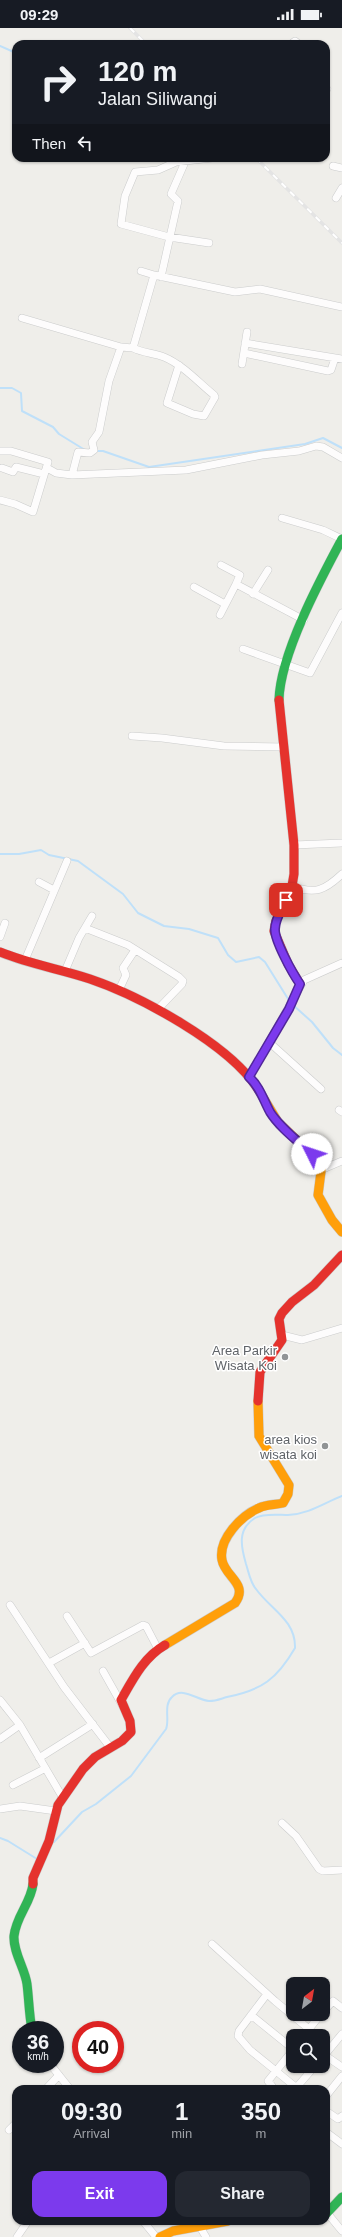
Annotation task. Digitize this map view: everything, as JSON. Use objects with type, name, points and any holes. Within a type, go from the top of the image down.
[{"type":"street","points":[[133,348],[157,276],[168,237],[178,201],[171,194],[185,162],[176,162],[158,170],[138,171],[125,196],[122,225],[168,237],[209,243]]},
{"type":"street","points":[[333,166],[342,168]]},
{"type":"street","points":[[336,198],[342,188]]},
{"type":"street","points":[[141,270],[157,276],[235,292],[260,289],[342,307]]},
{"type":"street","points":[[22,318],[121,346],[133,348],[149,355],[163,357],[179,365],[215,396],[204,416],[193,414],[166,403],[179,365]]},
{"type":"street","points":[[242,364],[247,332]]},
{"type":"street","points":[[244,353],[328,371],[331,370],[339,359],[246,344]]},
{"type":"street","points":[[72,475],[78,452],[90,453],[94,450],[92,442],[99,432],[110,381],[121,346]]},
{"type":"street","points":[[2,468],[13,472],[16,467],[72,475],[186,470],[262,455],[294,452],[316,446],[323,447],[342,458]]},
{"type":"street","points":[[0,451],[11,451],[27,457],[46,460],[48,462],[32,512],[15,504],[0,500]]},
{"type":"street","points":[[282,518],[323,530],[341,544],[319,582],[285,663],[279,694],[294,845],[294,874],[292,886],[276,921],[274,930],[288,964],[300,984]]},
{"type":"street","points":[[220,615],[240,575],[221,565]]},
{"type":"street","points":[[253,594],[268,570]]},
{"type":"street","points":[[236,584],[304,620]]},
{"type":"street","points":[[194,587],[225,604]]},
{"type":"street","points":[[243,649],[285,663],[308,673],[311,672],[340,622],[342,613]]},
{"type":"street","points":[[132,736],[162,738],[224,746],[284,747]]},
{"type":"street","points":[[294,845],[342,843]]},
{"type":"street","points":[[25,960],[67,861]]},
{"type":"street","points":[[292,886],[309,892],[316,891],[332,884],[342,874]]},
{"type":"street","points":[[39,882],[54,890]]},
{"type":"street","points":[[65,971],[92,916]]},
{"type":"street","points":[[0,936],[5,923]]},
{"type":"street","points":[[85,928],[135,950],[172,972],[183,981],[158,1009]]},
{"type":"street","points":[[119,990],[126,975],[123,968],[135,950]]},
{"type":"street","points":[[0,952],[65,971],[119,990],[158,1009],[224,1055],[259,1086],[270,1112],[278,1122],[319,1160],[323,1169],[318,1195],[342,1232]]},
{"type":"street","points":[[249,1077],[270,1043],[300,984],[309,977],[342,963]]},
{"type":"street","points":[[270,1043],[321,1089]]},
{"type":"street","points":[[323,1169],[342,1161]]},
{"type":"street","points":[[121,1703],[140,1667],[158,1649],[234,1605],[239,1595],[240,1589],[222,1560],[222,1550],[225,1539],[233,1528],[256,1508],[283,1503],[288,1494],[289,1485],[262,1443],[258,1429],[260,1372],[280,1343],[282,1335],[280,1319],[284,1310],[314,1286],[342,1255]]},
{"type":"street","points":[[282,1335],[302,1340],[342,1328]]},
{"type":"street","points":[[10,1604],[64,1687],[110,1748]]},
{"type":"street","points":[[67,1616],[93,1653],[143,1625],[146,1626],[158,1649]]},
{"type":"street","points":[[49,1663],[85,1643]]},
{"type":"street","points":[[30,2021],[28,2011],[27,1983],[16,1950],[14,1929],[21,1911],[32,1891],[33,1878],[49,1841],[56,1811],[63,1798],[83,1769],[110,1748],[122,1741],[131,1732],[130,1721],[103,1672]]},
{"type":"street","points":[[0,1700],[20,1725],[44,1769],[63,1798]]},
{"type":"street","points":[[39,1758],[93,1724]]},
{"type":"street","points":[[0,1739],[20,1725]]},
{"type":"street","points":[[12,1786],[44,1769]]},
{"type":"street","points":[[0,1809],[20,1806],[56,1811]]},
{"type":"street","points":[[282,1823],[296,1836],[319,1869],[323,1871],[342,1870]]},
{"type":"street","points":[[212,1944],[267,1994],[286,2007]]},
{"type":"street","points":[[267,1994],[239,2030],[238,2036],[250,2050],[293,2085]]},
{"type":"street","points":[[330,2003],[332,2001],[342,2008]]},
{"type":"street","points":[[251,2014],[286,2043]]},
{"type":"street","points":[[301,2021],[309,2029],[316,2021]]},
{"type":"street","points":[[330,2048],[342,2034]]},
{"type":"street","points":[[271,2085],[268,2082],[286,2058]]},
{"type":"street","points":[[330,2059],[342,2067]]},
{"type":"street","points":[[299,2085],[309,2073]]},
{"type":"street","points":[[50,2085],[59,2075],[67,2085]]},
{"type":"street","points":[[330,2091],[342,2076]]},
{"type":"street","points":[[330,2114],[338,2119],[342,2116]]},
{"type":"street","points":[[9,2130],[12,2127]]},
{"type":"street","points":[[330,2135],[342,2144]]},
{"type":"street","points":[[330,2211],[342,2197]]},
{"type":"street","points":[[330,2217],[342,2231]]},
{"type":"street","points":[[17,2237],[25,2225]]},
{"type":"street","points":[[146,2225],[156,2237]]},
{"type":"street","points":[[160,2237],[173,2231],[209,2225]]},
{"type":"street","points":[[200,2227],[206,2237]]},
{"type":"waterway","points":[[0,46],[12,51]]},
{"type":"waterway","points":[[0,388],[12,388],[21,393],[22,411],[53,427],[59,434],[85,450]]},
{"type":"waterway","points":[[95,451],[103,451],[149,467],[305,444],[323,438],[342,448]]},
{"type":"waterway","points":[[0,854],[19,854],[41,850],[49,855],[78,861],[123,894],[138,913],[164,926],[189,929],[218,938],[228,955],[236,962],[259,957],[265,962],[290,1002]]},
{"type":"waterway","points":[[293,1005],[312,1022],[333,1048],[342,1055]]},
{"type":"waterway","points":[[54,1842],[82,1812],[96,1804],[131,1776],[166,1729],[167,1708],[169,1700],[172,1697],[176,1694],[185,1693],[211,1701],[239,1694],[259,1687],[267,1682],[282,1668],[295,1648],[294,1638],[287,1622],[262,1596],[252,1583],[242,1545],[245,1527],[249,1522],[259,1516],[303,1513],[342,1496]]},
{"type":"waterway","points":[[0,1838],[8,1841],[37,1859]]},
{"type":"railway","points":[[130,28],[142,40]]},
{"type":"railway","points":[[260,162],[342,243]]},
{"type":"traffic: fast","points":[[279,700],[281,682],[294,640],[313,596],[342,539]]},
{"type":"traffic: fast","points":[[30,2021],[26,1978],[15,1948],[14,1936],[15,1929],[32,1891],[33,1884]]},
{"type":"traffic: fast","points":[[330,2210],[342,2197]]},
{"type":"traffic: slow","points":[[258,1089],[278,1122],[322,1164],[318,1195],[332,1220],[342,1232]]},
{"type":"traffic: slow","points":[[165,1645],[235,1603],[239,1596],[238,1586],[227,1571],[222,1560],[222,1552],[227,1536],[239,1522],[252,1511],[268,1505],[283,1503],[288,1494],[289,1485],[259,1436],[258,1401]]},
{"type":"traffic: slow","points":[[160,2237],[173,2231],[206,2225]]},
{"type":"traffic: jam","points":[[279,700],[294,845],[294,874],[292,886],[276,921],[274,931],[288,964],[300,984]]},
{"type":"traffic: jam","points":[[0,952],[22,960],[90,979],[157,1009],[205,1039],[227,1055],[245,1072],[258,1089]]},
{"type":"traffic: jam","points":[[258,1401],[260,1372],[282,1340],[279,1319],[282,1313],[292,1302],[314,1285],[342,1255]]},
{"type":"traffic: jam","points":[[33,1884],[33,1878],[49,1841],[58,1805],[83,1769],[95,1757],[122,1741],[131,1732],[130,1721],[121,1700],[145,1662],[165,1645]]},
{"type":"place","name":"Area Parkir Wisata Koi","points":[[285,1357]]},
{"type":"place","name":"area kios wisata koi","points":[[325,1446]]},
{"type":"route","points":[[286,900],[276,921],[274,930],[277,941],[284,952],[293,975],[300,984],[289,1009],[249,1077],[259,1086],[270,1112],[278,1122],[312,1154]]}]
